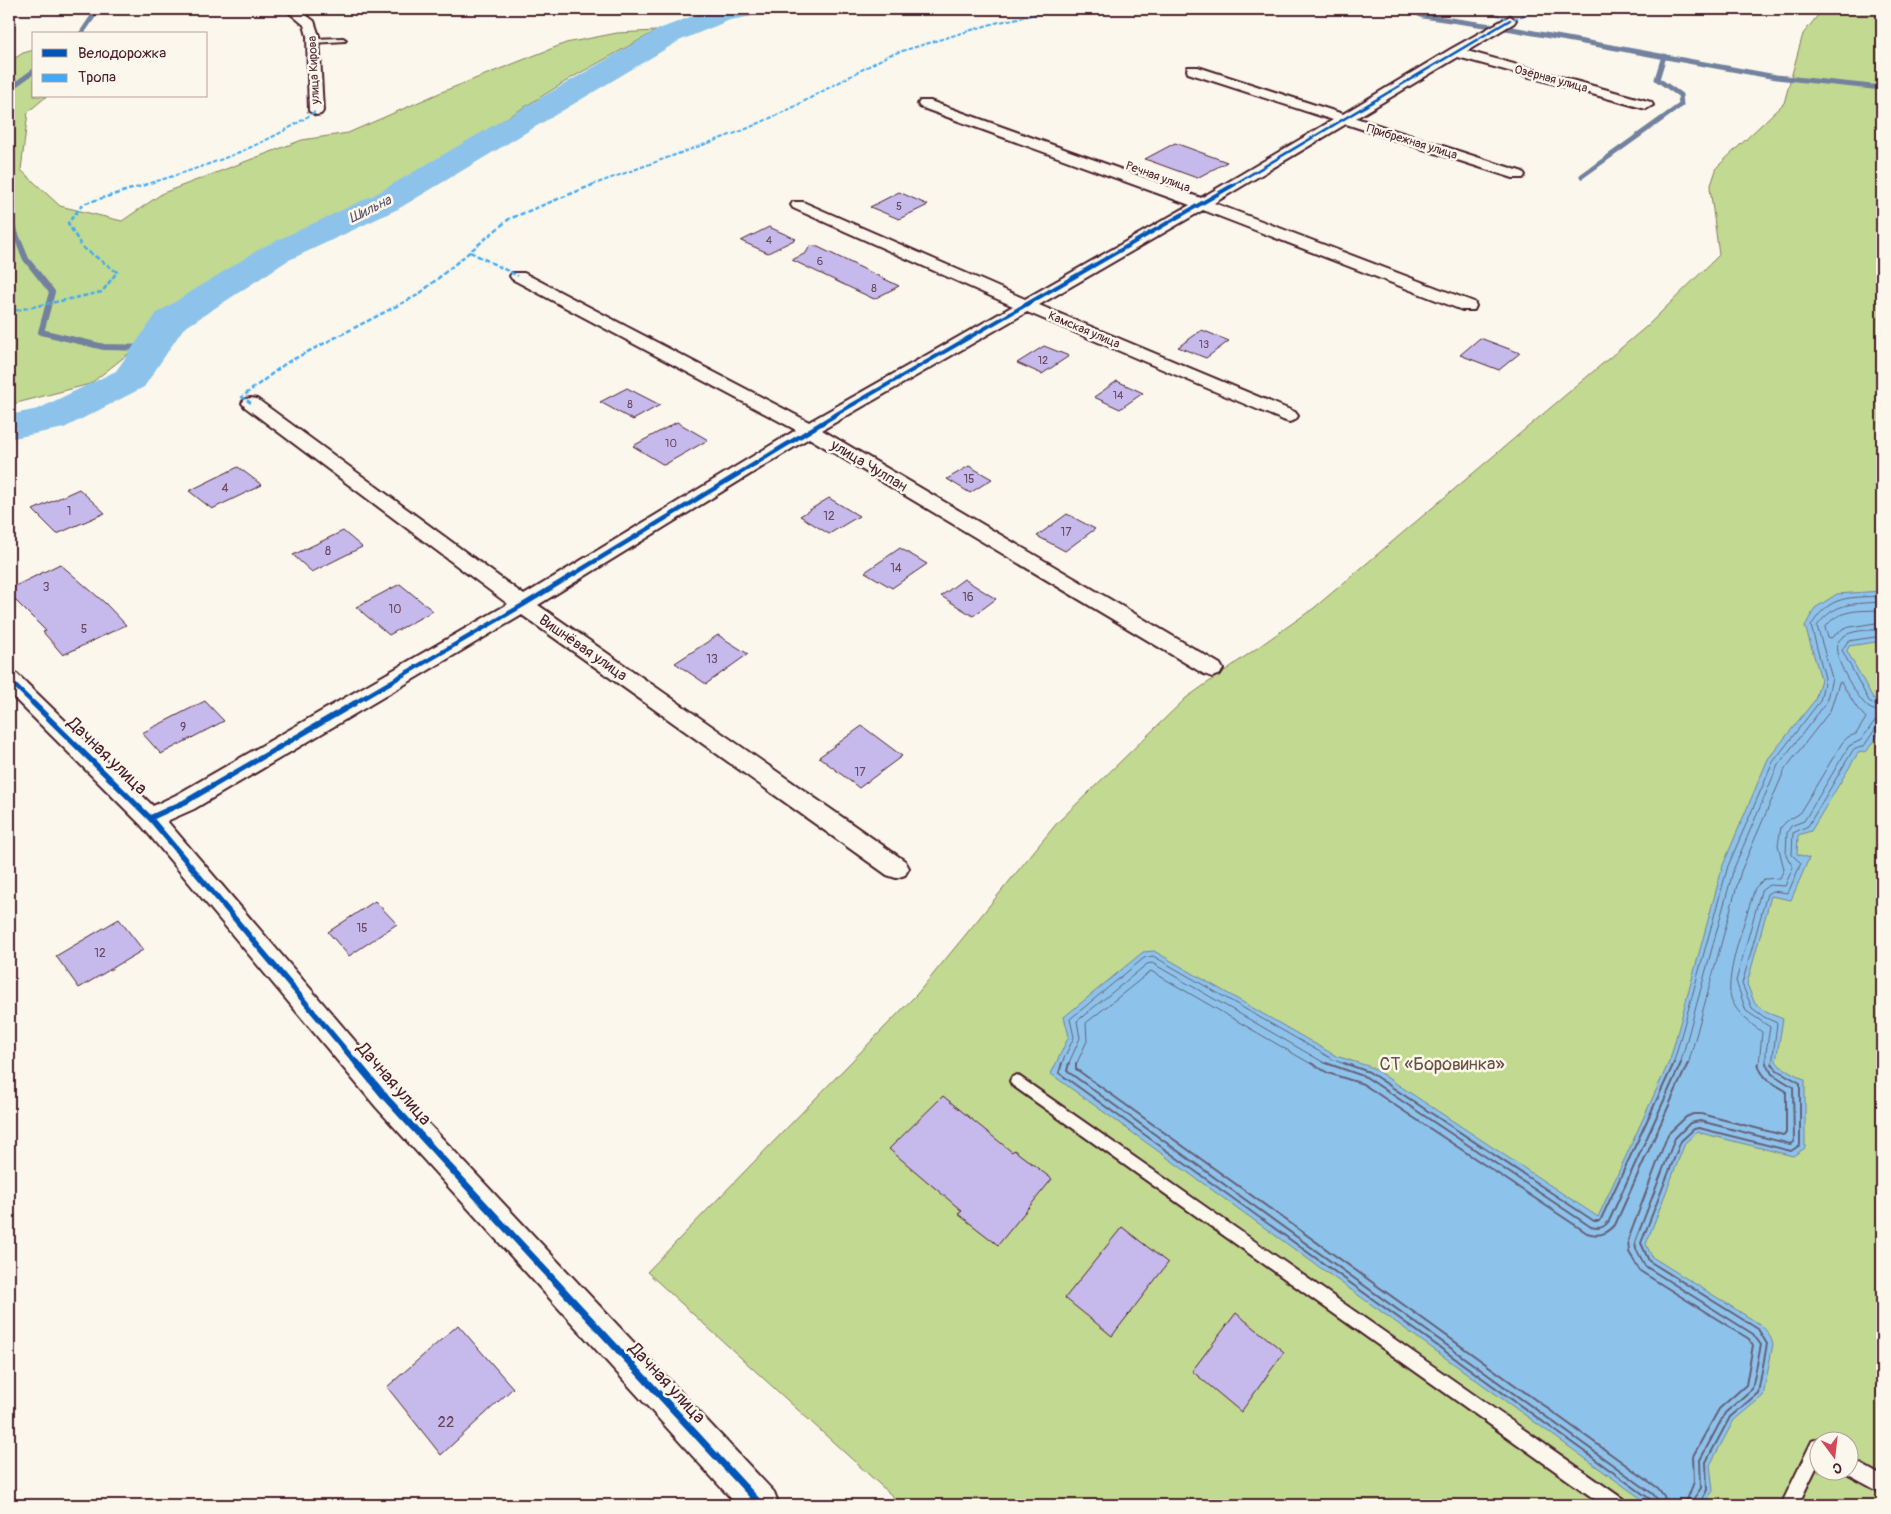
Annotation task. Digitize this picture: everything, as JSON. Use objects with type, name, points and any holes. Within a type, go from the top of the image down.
[{"type":"street","name":"улица Кирова","points":[[292,9],[310,24],[313,41],[316,111]]},
{"type":"street","points":[[150,818],[185,802],[523,605],[809,430],[1202,204],[1510,20]]},
{"type":"street","name":"Озёрная улица","points":[[1456,52],[1646,105]]},
{"type":"street","name":"Прибрежная улица","points":[[1193,70],[1342,120],[1518,175]]},
{"type":"street","name":"Речная улица","points":[[925,104],[1202,204],[1468,306]]},
{"type":"street","name":"Камская улица","points":[[798,205],[1025,305],[1289,416]]},
{"type":"street","name":"улица Чулпан","points":[[518,276],[809,430],[1212,669]]},
{"type":"street","name":"Вишнёвая улица","points":[[251,403],[523,605],[896,868]]},
{"type":"street","name":"Дачная улица","points":[[9,680],[150,818],[386,1098],[761,1505]]},
{"type":"lane","points":[[313,41],[343,40]]},
{"type":"lane","points":[[1017,1081],[1617,1505]]},
{"type":"lane","points":[[1789,1505],[1808,1467]]},
{"type":"lane","points":[[1858,1471],[1882,1485]]},
{"type":"green space","name":"СТ «Боровинка»","points":[[1823,9],[1882,9],[1882,1505],[902,1505],[647,1272],[917,994],[1057,823],[1186,698],[1314,608],[1647,326],[1719,255],[1710,188],[1717,167],[1784,103],[1803,34]]},
{"type":"green space","points":[[656,31],[573,77],[373,201],[269,251],[170,321],[90,384],[9,405],[9,302],[11,288],[9,287],[9,62],[23,53],[32,51],[32,98],[45,98],[28,112],[21,170],[60,206],[122,221],[163,193],[302,140],[348,133],[444,91],[566,43],[617,33]]},
{"type":"water","points":[[1882,591],[1882,641],[1849,646],[1847,651],[1873,698],[1879,701],[1882,700],[1882,728],[1867,751],[1858,753],[1811,831],[1798,835],[1797,854],[1809,858],[1791,900],[1771,896],[1747,984],[1755,1004],[1766,1012],[1783,1019],[1776,1061],[1780,1066],[1805,1080],[1805,1148],[1793,1156],[1697,1132],[1685,1143],[1646,1244],[1652,1257],[1761,1325],[1769,1334],[1773,1344],[1763,1396],[1734,1420],[1710,1465],[1713,1491],[1703,1505],[1650,1505],[1051,1074],[1069,1036],[1064,1017],[1143,952],[1154,951],[1336,1056],[1371,1067],[1598,1217],[1670,1060],[1723,865],[1768,759],[1815,700],[1821,679],[1805,626],[1815,608],[1837,594]]},
{"type":"building","points":[[1175,143],[1227,162],[1197,178],[1145,159]]},
{"type":"building","points":[[899,192],[928,205],[899,219],[870,207]]},
{"type":"building","points":[[769,227],[796,239],[768,253],[741,241]]},
{"type":"building","points":[[810,246],[818,247],[899,286],[874,299],[792,260],[806,253]]},
{"type":"building","points":[[1202,330],[1229,341],[1206,358],[1178,347]]},
{"type":"building","points":[[1480,338],[1520,353],[1499,370],[1460,355]]},
{"type":"building","points":[[1044,346],[1069,356],[1042,374],[1017,363]]},
{"type":"building","points":[[1117,381],[1143,393],[1120,409],[1094,397]]},
{"type":"building","points":[[627,388],[660,405],[633,420],[600,402]]},
{"type":"building","points":[[677,422],[708,440],[664,465],[633,446]]},
{"type":"building","points":[[969,466],[992,479],[970,493],[947,479]]},
{"type":"building","points":[[238,467],[262,485],[212,509],[189,491]]},
{"type":"building","points":[[79,489],[105,513],[57,534],[33,510]]},
{"type":"building","points":[[829,498],[859,516],[829,534],[800,516]]},
{"type":"building","points":[[1067,514],[1095,529],[1065,551],[1037,536]]},
{"type":"building","points":[[343,531],[362,547],[312,572],[293,555]]},
{"type":"building","points":[[900,548],[927,564],[892,588],[865,572]]},
{"type":"building","points":[[60,564],[105,603],[126,625],[63,655],[43,632],[46,631],[9,594],[9,589]]},
{"type":"building","points":[[964,579],[996,599],[973,616],[941,596]]},
{"type":"building","points":[[400,584],[433,611],[389,635],[356,607]]},
{"type":"building","points":[[718,635],[748,654],[706,684],[675,663]]},
{"type":"building","points":[[205,701],[224,721],[161,754],[142,733]]},
{"type":"building","points":[[862,726],[902,756],[859,788],[819,757]]},
{"type":"building","points":[[375,901],[397,924],[349,956],[328,932]]},
{"type":"building","points":[[119,919],[143,950],[79,988],[56,956]]},
{"type":"building","points":[[943,1096],[1012,1152],[1014,1150],[1052,1179],[998,1245],[958,1214],[962,1211],[889,1149]]},
{"type":"building","points":[[1122,1227],[1168,1263],[1112,1336],[1065,1298]]},
{"type":"building","points":[[1236,1313],[1284,1352],[1241,1412],[1192,1371]]},
{"type":"building","points":[[458,1325],[513,1388],[441,1455],[387,1387]]},
{"type":"waterway","points":[[82,32],[94,15],[102,9]]},
{"type":"waterway","name":"Шильна","points":[[9,427],[50,419],[130,379],[170,321],[275,254],[386,202],[669,35],[724,13],[749,9]]},
{"type":"waterway","points":[[1410,9],[1423,16],[1512,29],[1664,57]]},
{"type":"waterway","points":[[1582,176],[1681,105],[1680,95],[1657,79],[1664,57]]},
{"type":"waterway","points":[[1664,57],[1776,77],[1882,88]]},
{"type":"waterway","points":[[9,89],[32,72]]},
{"type":"waterway","points":[[9,218],[26,259],[52,292],[41,332],[104,347],[151,348]]},
{"type":"marked path","points":[[251,403],[242,397],[286,363],[418,295],[509,219],[568,194],[744,130],[790,109],[889,55],[995,23],[1060,9]]},
{"type":"marked path","points":[[1484,9],[1510,20],[1542,9]]},
{"type":"marked path","points":[[9,312],[102,292],[117,272],[82,247],[68,223],[83,204],[211,165],[293,127],[316,111]]},
{"type":"marked path","points":[[470,252],[518,276]]},
{"type":"cycle path","points":[[150,818],[185,802],[523,605],[809,430],[1202,204],[1510,20]]},
{"type":"cycle path","points":[[9,680],[150,818],[386,1098],[761,1505]]}]
